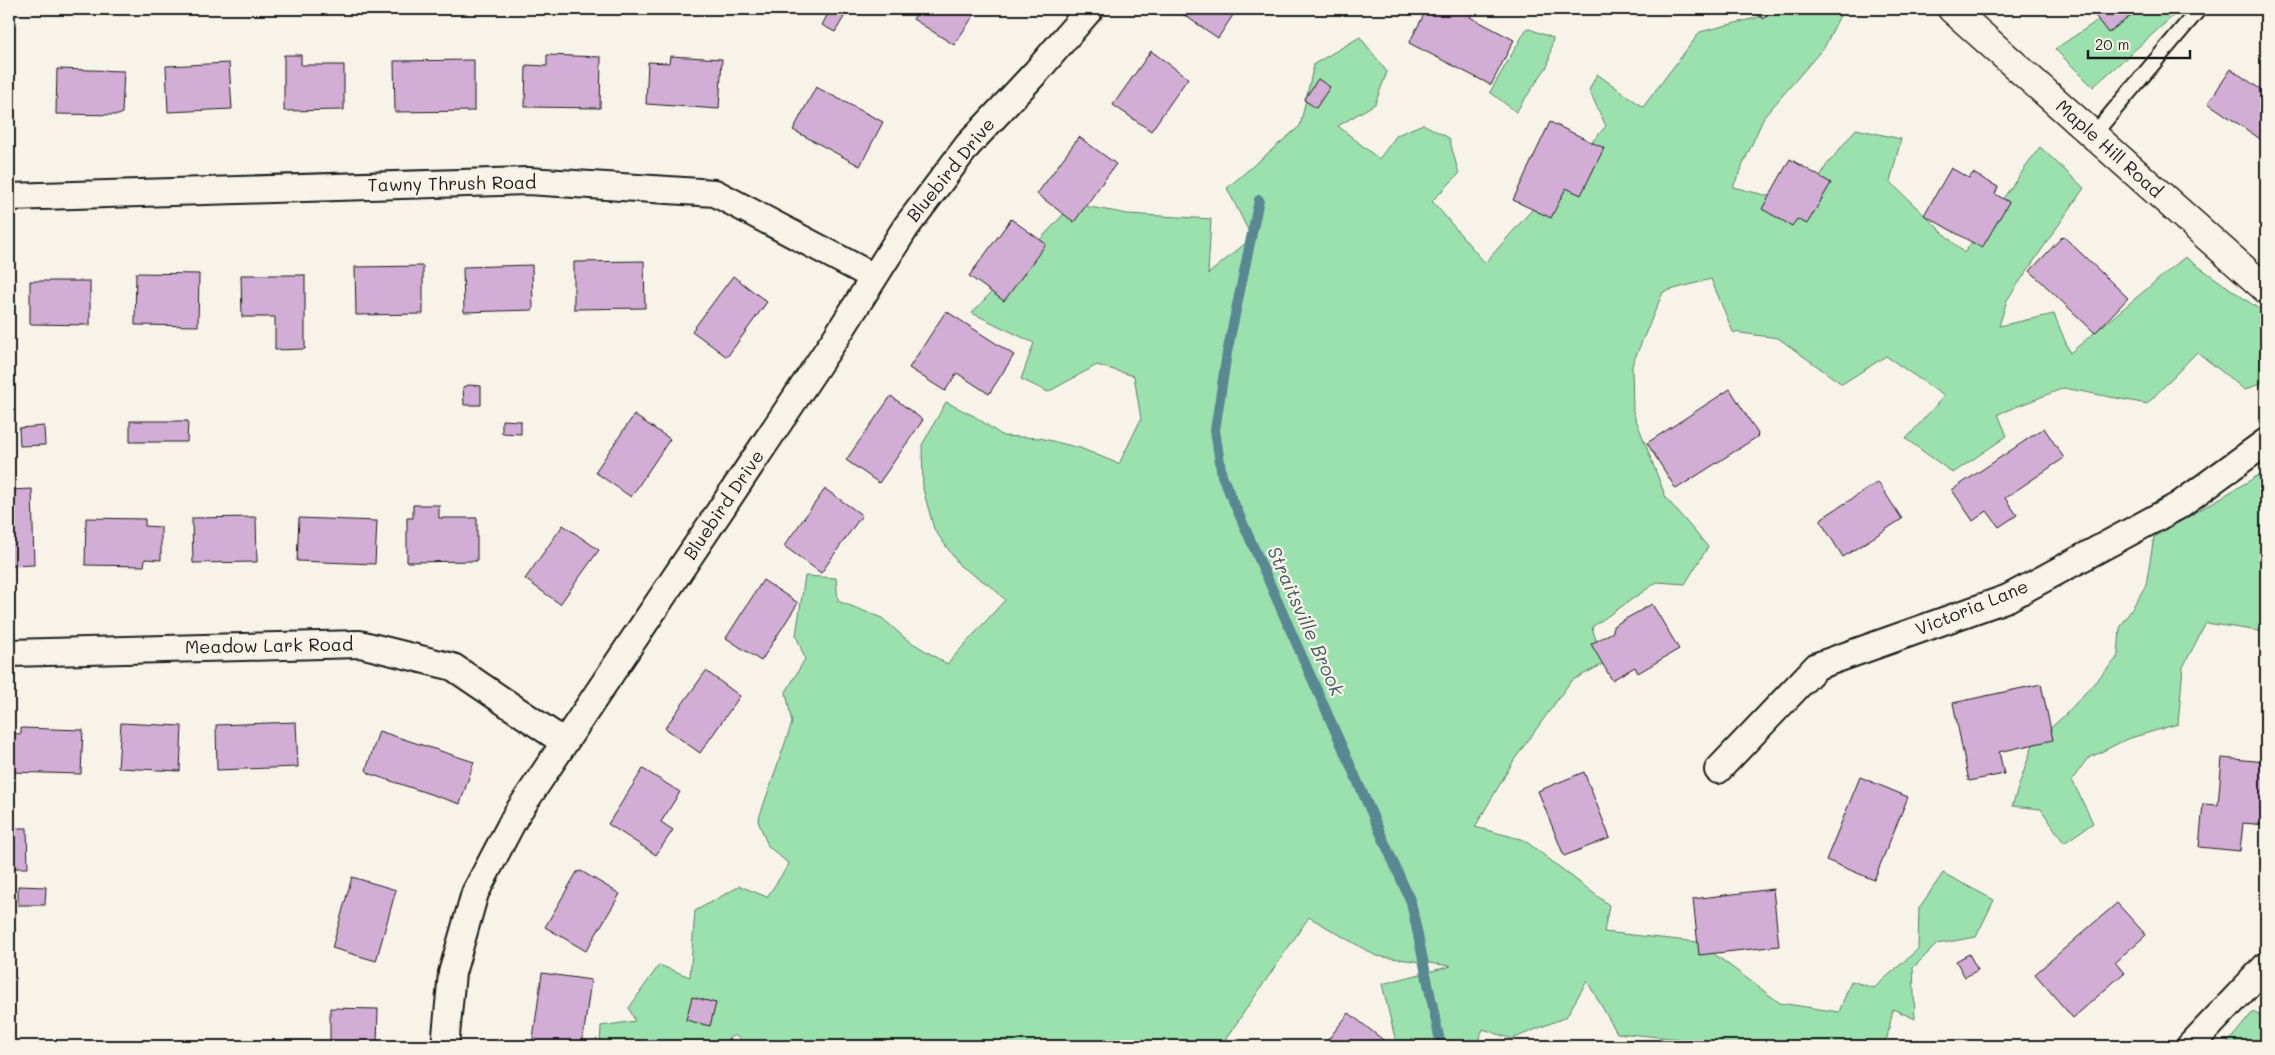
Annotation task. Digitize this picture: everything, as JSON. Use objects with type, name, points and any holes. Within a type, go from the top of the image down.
[{"type":"street","name":"Bluebird Drive","points":[[445,1046],[452,973],[475,894],[516,815],[837,336],[906,227],[968,145],[1037,71],[1090,9]]},
{"type":"street","name":"Maple Hill Road","points":[[1952,9],[2266,289]]},
{"type":"street","name":"Tawny Thrush Road","points":[[9,197],[528,181],[715,193],[874,277]]},
{"type":"street","name":"Victoria Lane","points":[[1718,770],[1816,666],[2008,598],[2178,506],[2266,442]]},
{"type":"street","name":"Meadow Lark Road","points":[[9,653],[360,644],[453,667],[564,742]]},
{"type":"street","points":[[2190,1046],[2266,966]]},
{"type":"lane","points":[[2094,134],[2199,9]]},
{"type":"green space","points":[[1784,9],[1843,9],[1825,46],[1764,117],[1733,187],[1804,205],[1826,166],[1856,129],[1901,139],[1890,182],[1964,253],[2040,147],[2084,188],[2007,300],[1999,326],[2054,314],[2070,353],[2185,257],[2266,314],[2266,381],[2245,390],[2197,352],[2147,404],[2064,388],[1998,414],[2007,436],[1953,473],[1906,439],[1944,396],[1886,356],[1842,384],[1778,338],[1733,332],[1711,279],[1663,292],[1632,365],[1633,412],[1666,498],[1708,547],[1685,584],[1657,582],[1592,627],[1603,664],[1571,681],[1514,760],[1475,827],[1524,840],[1609,905],[1604,932],[1698,942],[1780,1003],[1839,1012],[1851,981],[1874,988],[1918,949],[1919,908],[1943,873],[1994,900],[1976,937],[1937,944],[1913,968],[1915,1019],[1893,1009],[1887,1038],[1879,1046],[1676,1046],[1680,1039],[1617,1033],[1587,981],[1566,1017],[1512,1039],[1483,1029],[1476,1046],[1397,1046],[1382,984],[1451,966],[1376,956],[1309,917],[1221,1046],[751,1046],[734,1035],[718,1046],[600,1046],[601,1026],[635,1021],[629,1008],[659,965],[690,977],[695,911],[740,886],[767,897],[789,864],[768,846],[758,821],[792,723],[786,692],[805,659],[796,635],[805,576],[836,578],[838,601],[882,618],[906,639],[947,664],[1005,600],[992,587],[960,566],[934,529],[923,489],[922,445],[946,402],[974,416],[1003,436],[1040,438],[1080,448],[1119,464],[1141,419],[1134,376],[1097,365],[1048,392],[1021,379],[1034,343],[972,313],[1073,204],[1128,214],[1211,219],[1208,274],[1252,238],[1227,188],[1300,126],[1314,64],[1360,37],[1387,72],[1375,104],[1338,126],[1379,159],[1397,135],[1423,124],[1449,138],[1459,174],[1432,201],[1485,263],[1606,126],[1589,90],[1597,74],[1643,107],[1700,32],[1783,11]]},
{"type":"green space","points":[[2115,9],[2181,9],[2093,87],[2055,49]]},
{"type":"green space","points":[[1527,28],[1553,38],[1548,65],[1516,112],[1490,92]]},
{"type":"green space","points":[[2266,471],[2266,632],[2206,623],[2183,667],[2178,724],[2127,739],[2087,759],[2072,780],[2093,823],[2064,843],[2041,809],[2012,806],[2033,744],[2065,715],[2118,657],[2120,628],[2146,585],[2154,537]]},
{"type":"green space","points":[[2253,1012],[2266,1019],[2266,1040],[2262,1046],[2225,1046]]},
{"type":"building","points":[[920,9],[978,9],[954,45],[913,19]]},
{"type":"building","points":[[1184,9],[1237,9],[1218,38],[1181,13]]},
{"type":"building","points":[[1427,9],[1474,10],[1470,17],[1514,40],[1491,85],[1409,43]]},
{"type":"building","points":[[1750,9],[1771,9],[1764,19]]},
{"type":"building","points":[[2090,9],[2140,9],[2108,33]]},
{"type":"building","points":[[830,10],[844,17],[835,32],[822,25]]},
{"type":"building","points":[[1151,51],[1188,78],[1151,131],[1113,105]]},
{"type":"building","points":[[284,55],[301,55],[301,65],[344,65],[344,110],[284,111]]},
{"type":"building","points":[[547,55],[601,57],[600,108],[525,107],[526,65],[547,66]]},
{"type":"building","points":[[670,56],[722,59],[719,109],[646,104],[648,62],[669,63]]},
{"type":"building","points":[[474,60],[474,111],[395,112],[394,61]]},
{"type":"building","points":[[229,63],[232,109],[168,112],[166,66]]},
{"type":"building","points":[[57,69],[124,71],[122,113],[119,115],[56,114]]},
{"type":"building","points":[[2231,69],[2266,93],[2266,143],[2208,103]]},
{"type":"building","points":[[9,71],[11,71],[12,117],[9,117]]},
{"type":"building","points":[[1318,79],[1330,87],[1316,108],[1304,100]]},
{"type":"building","points":[[816,87],[883,122],[860,166],[793,130]]},
{"type":"building","points":[[1550,122],[1604,148],[1581,195],[1566,188],[1551,218],[1513,200]]},
{"type":"building","points":[[1079,137],[1116,164],[1074,222],[1037,194]]},
{"type":"building","points":[[1790,159],[1831,183],[1807,224],[1797,219],[1792,226],[1762,209]]},
{"type":"building","points":[[1951,168],[1969,178],[1973,173],[1998,187],[1995,194],[2009,202],[1982,248],[1924,215]]},
{"type":"building","points":[[1011,219],[1046,244],[1004,301],[969,276]]},
{"type":"building","points":[[2063,236],[2128,298],[2095,333],[2030,271]]},
{"type":"building","points":[[644,261],[645,308],[574,309],[574,262]]},
{"type":"building","points":[[532,265],[533,310],[464,312],[463,267]]},
{"type":"building","points":[[423,266],[423,314],[356,315],[355,267]]},
{"type":"building","points":[[136,273],[199,274],[198,326],[135,325]]},
{"type":"building","points":[[241,275],[305,275],[305,349],[275,350],[275,317],[242,317]]},
{"type":"building","points":[[733,276],[767,302],[727,357],[692,331]]},
{"type":"building","points":[[30,281],[90,281],[90,325],[30,324]]},
{"type":"building","points":[[946,311],[1014,355],[989,394],[957,373],[945,391],[909,368]]},
{"type":"building","points":[[469,385],[481,386],[481,405],[464,405],[463,387]]},
{"type":"building","points":[[1730,389],[1758,434],[1757,437],[1676,489],[1647,443]]},
{"type":"building","points":[[891,396],[923,420],[879,483],[846,460]]},
{"type":"building","points":[[634,415],[670,439],[631,497],[595,472]]},
{"type":"building","points":[[502,420],[521,421],[521,434],[502,433]]},
{"type":"building","points":[[130,421],[188,421],[187,442],[130,442]]},
{"type":"building","points":[[44,426],[45,445],[20,446],[19,428]]},
{"type":"building","points":[[2044,428],[2064,458],[2005,498],[2017,515],[1999,527],[1987,511],[1973,521],[1952,490]]},
{"type":"building","points":[[1878,482],[1902,519],[1843,557],[1821,522],[1822,518]]},
{"type":"building","points":[[32,489],[34,565],[9,566],[9,490]]},
{"type":"building","points":[[825,489],[862,515],[821,573],[784,546]]},
{"type":"building","points":[[413,505],[439,505],[439,518],[477,518],[477,561],[407,562],[407,518],[413,518]]},
{"type":"building","points":[[256,517],[257,562],[193,563],[192,518]]},
{"type":"building","points":[[86,518],[145,519],[145,526],[161,527],[161,560],[145,559],[144,566],[85,565]]},
{"type":"building","points":[[299,518],[377,521],[375,564],[297,561]]},
{"type":"building","points":[[563,525],[599,550],[560,604],[525,579]]},
{"type":"building","points":[[763,580],[798,603],[761,661],[726,638]]},
{"type":"building","points":[[1652,604],[1679,649],[1638,673],[1635,667],[1612,680],[1591,644],[1613,632],[1613,626]]},
{"type":"building","points":[[706,671],[740,696],[700,753],[665,728]]},
{"type":"building","points":[[2041,684],[2053,740],[1999,752],[2004,774],[1969,781],[1953,703]]},
{"type":"building","points":[[296,722],[298,767],[217,770],[216,725]]},
{"type":"building","points":[[121,723],[182,726],[180,771],[118,768]]},
{"type":"building","points":[[21,728],[83,730],[81,774],[9,772],[9,733],[21,734]]},
{"type":"building","points":[[379,731],[474,762],[460,804],[370,774],[366,770]]},
{"type":"building","points":[[2222,758],[2266,762],[2266,825],[2243,823],[2240,851],[2199,847],[2203,804],[2218,805]]},
{"type":"building","points":[[643,769],[680,792],[661,822],[673,830],[656,855],[608,824]]},
{"type":"building","points":[[1584,772],[1610,838],[1564,856],[1538,791]]},
{"type":"building","points":[[1860,777],[1908,797],[1874,880],[1826,860]]},
{"type":"building","points":[[9,828],[27,828],[28,868],[9,868]]},
{"type":"building","points":[[581,871],[620,894],[586,951],[545,927],[577,872]]},
{"type":"building","points":[[352,877],[396,890],[376,961],[332,948]]},
{"type":"building","points":[[18,886],[46,887],[45,905],[18,905]]},
{"type":"building","points":[[1773,889],[1779,946],[1699,955],[1693,899]]},
{"type":"building","points":[[2117,903],[2146,935],[2115,962],[2124,973],[2073,1018],[2035,974]]},
{"type":"building","points":[[1969,954],[1978,970],[1965,977],[1956,961]]},
{"type":"building","points":[[542,973],[591,980],[582,1046],[532,1046]]},
{"type":"building","points":[[692,997],[716,1003],[710,1026],[686,1020]]},
{"type":"building","points":[[330,1008],[378,1009],[377,1046],[295,1046],[295,1041],[330,1042]]},
{"type":"building","points":[[1349,1013],[1387,1043],[1388,1046],[1323,1046]]},
{"type":"waterway","name":"Straitsville Brook","points":[[1259,200],[1227,353],[1215,430],[1222,476],[1411,902],[1441,1046]]}]
